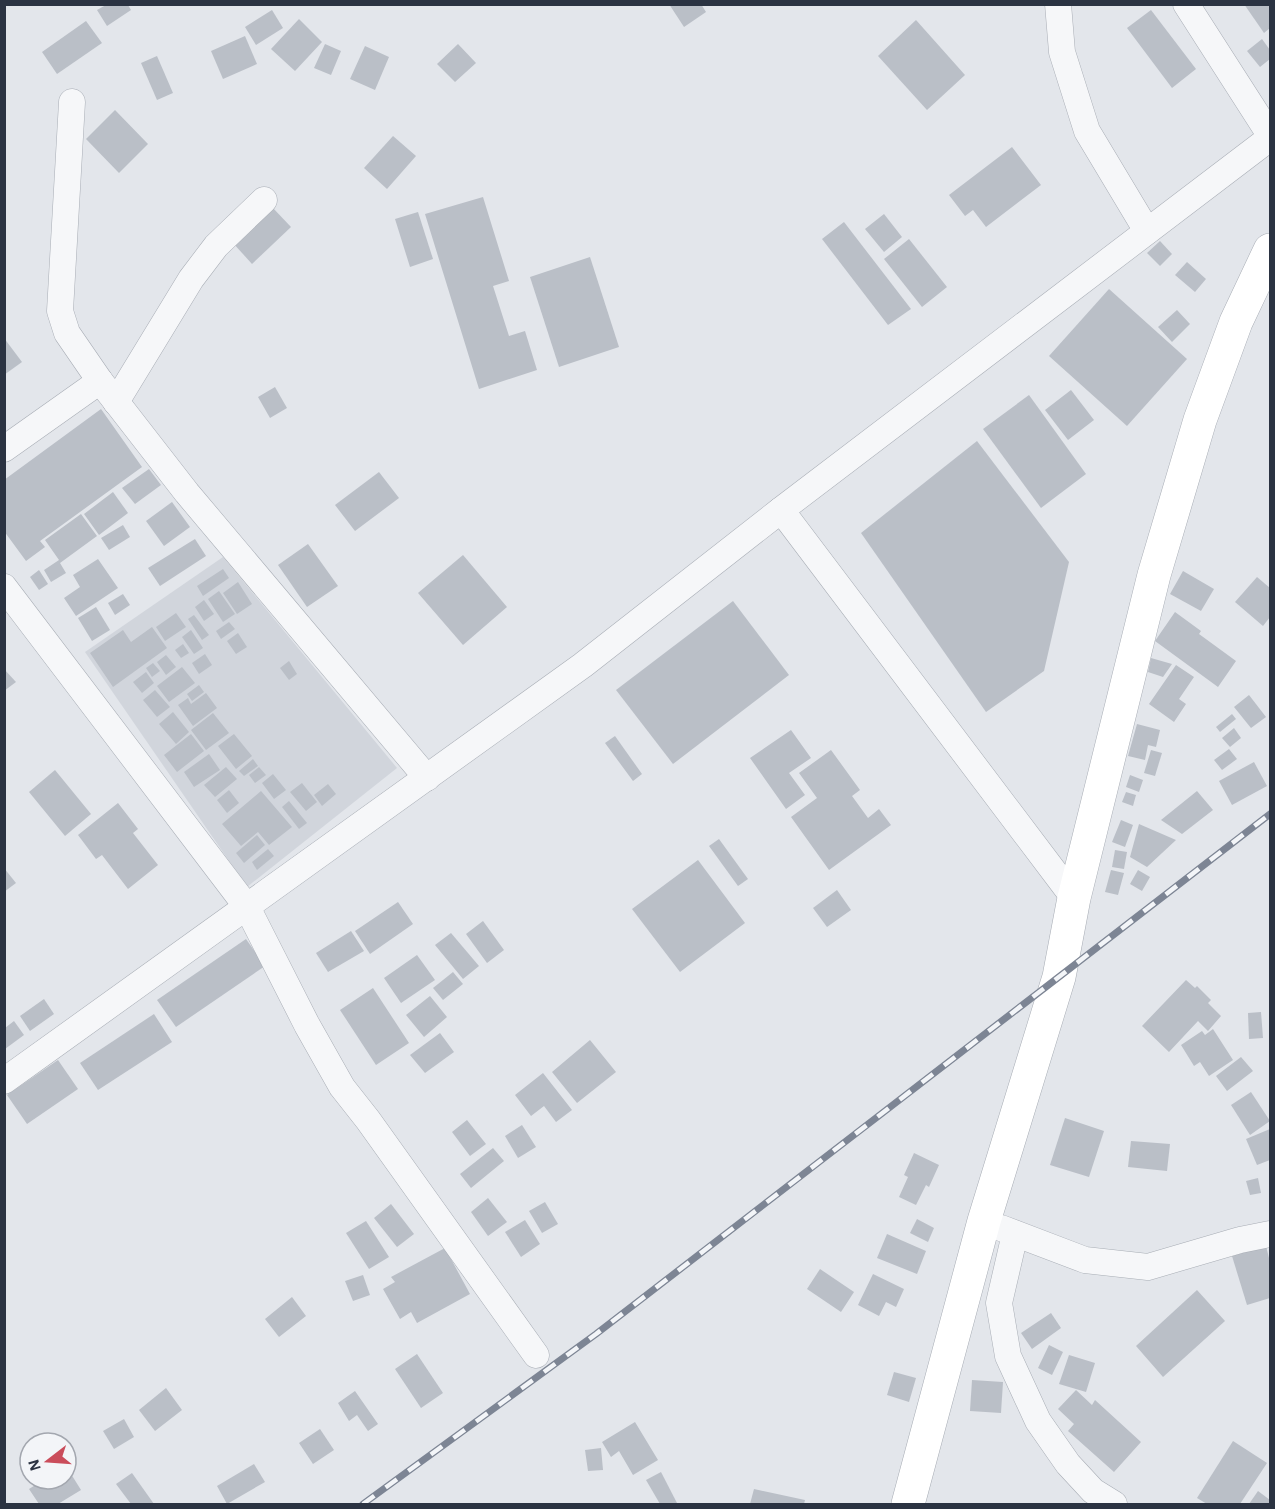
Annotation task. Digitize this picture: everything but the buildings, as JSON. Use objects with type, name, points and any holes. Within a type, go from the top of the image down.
[{"type":"main road","points":[[908,1504],[984,1221],[1059,977],[1074,898],[1154,576],[1200,420],[1236,322],[1270,250]]},
{"type":"street","points":[[1058,4],[1062,52],[1087,131],[1147,231]]},
{"type":"street","points":[[4,1081],[583,665],[781,510],[1270,136],[1186,4]]},
{"type":"street","points":[[72,102],[60,311],[67,333],[100,381],[188,493],[427,778]]},
{"type":"street","points":[[116,402],[191,279],[216,246],[264,200]]},
{"type":"street","points":[[4,449],[100,381]]},
{"type":"street","points":[[781,510],[1074,898]]},
{"type":"street","points":[[4,587],[247,908],[307,1025],[342,1087],[537,1355]]},
{"type":"street","points":[[984,1221],[1085,1260],[1148,1267],[1240,1240],[1270,1234]]},
{"type":"street","points":[[1015,1234],[999,1303],[1008,1356],[1038,1421],[1068,1464],[1093,1491],[1114,1504]]},
{"type":"shaded area","points":[[223,557],[397,768],[247,887],[85,652]]},
{"type":"railway","points":[[363,1504],[596,1334],[1270,814]]}]
